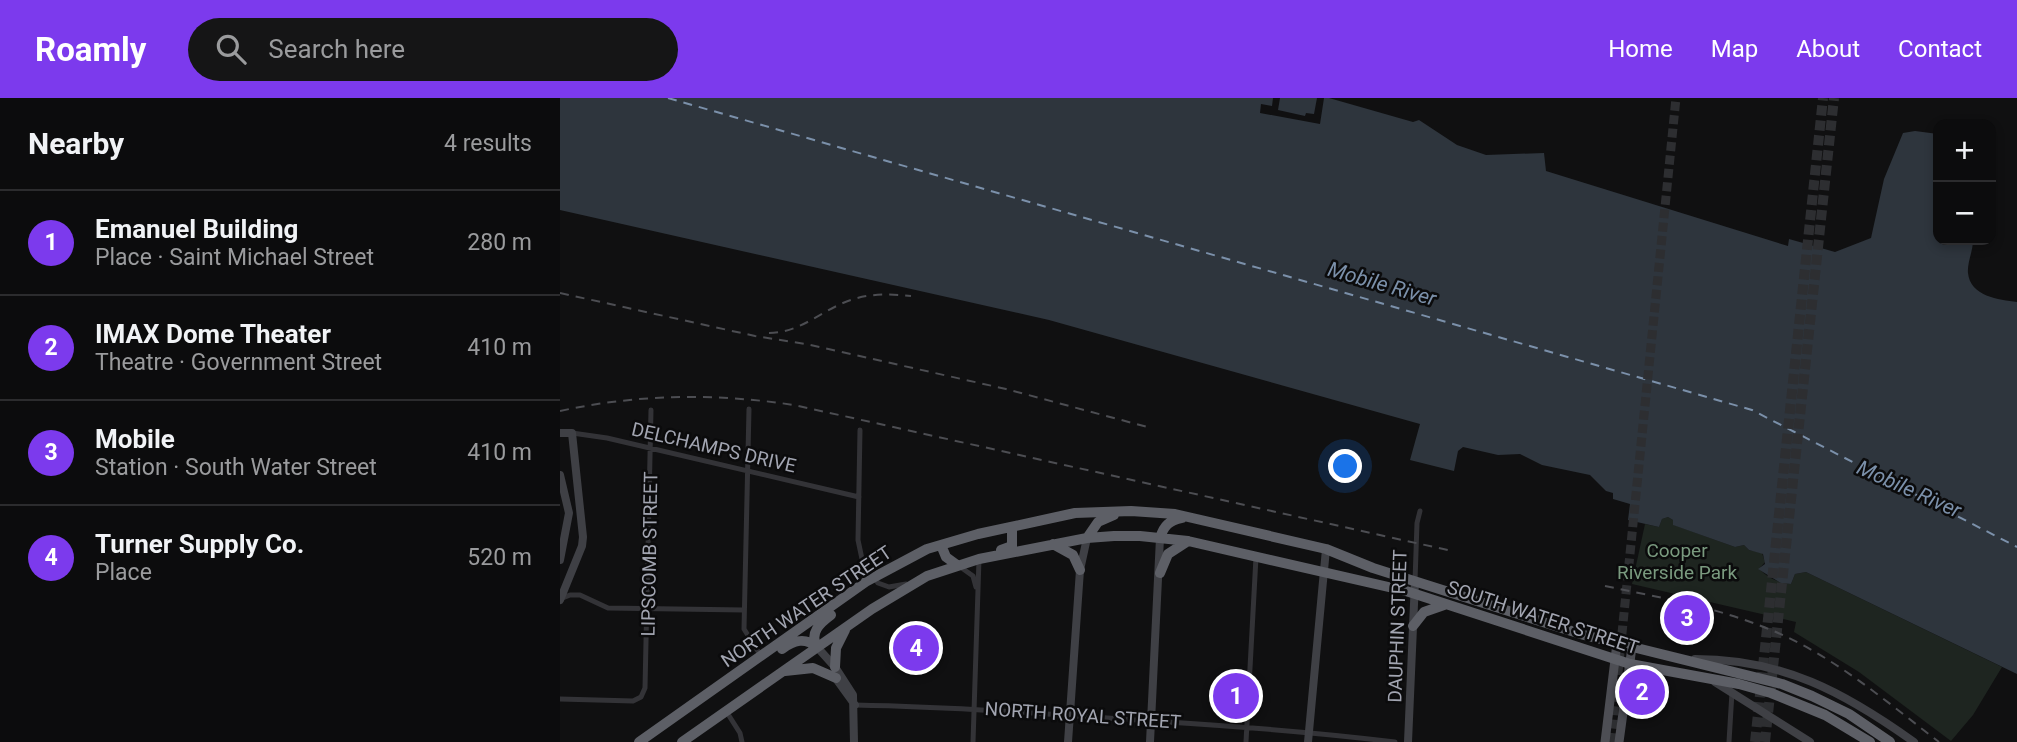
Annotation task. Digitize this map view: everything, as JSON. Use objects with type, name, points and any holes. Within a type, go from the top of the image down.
[{"type":"highway","name":"NORTH WATER STREET","points":[[639,742],[863,584],[900,562],[940,545],[1075,513],[1136,511],[1190,517],[1326,549],[1415,581]]},
{"type":"highway","points":[[1087,538],[1098,522],[1136,511],[1157,520],[1160,538]]},
{"type":"highway","points":[[1160,538],[1165,525],[1170,521],[1190,517]]},
{"type":"highway","points":[[979,559],[989,552],[1011,547],[1012,527]]},
{"type":"highway","name":"NORTH WATER STREET","points":[[682,742],[912,583],[957,565],[1053,544],[1114,536],[1188,541],[1414,594]]},
{"type":"highway","points":[[1160,573],[1168,554],[1188,541]]},
{"type":"highway","points":[[1053,544],[1073,555],[1080,570]]},
{"type":"highway","points":[[940,545],[946,557],[957,565]]},
{"type":"highway","name":"SOUTH WATER STREET","points":[[1415,581],[1617,643],[1763,678],[1802,698]]},
{"type":"highway","points":[[817,647],[814,636],[819,625],[848,603],[863,584]]},
{"type":"highway","name":"SOUTH WATER STREET","points":[[1414,594],[1615,660],[1712,680]]},
{"type":"highway","points":[[1413,626],[1424,612],[1446,604]]},
{"type":"highway","points":[[782,671],[813,668],[835,672],[836,648],[846,627]]},
{"type":"highway","points":[[719,685],[742,677],[795,641],[807,640],[817,647]]},
{"type":"highway","points":[[1712,680],[1802,698],[1849,714],[1891,742]]},
{"type":"highway","points":[[1802,698],[1870,742]]},
{"type":"main road","points":[[1605,742],[1617,643]]},
{"type":"main road","points":[[1619,742],[1632,647]]},
{"type":"street","name":"LIPSCOMB STREET","points":[[560,699],[633,701],[641,697],[645,688],[651,410]]},
{"type":"street","points":[[749,410],[744,629],[761,656]]},
{"type":"street","points":[[860,430],[859,549],[878,583],[886,587],[912,583]]},
{"type":"street","name":"DELCHAMPS DRIVE","points":[[560,433],[607,438],[859,497]]},
{"type":"street","points":[[560,600],[582,546],[583,537],[572,433]]},
{"type":"street","points":[[560,475],[569,513],[560,561]]},
{"type":"street","name":"DAUPHIN STREET","points":[[1408,742],[1417,523],[1420,511]]},
{"type":"street","points":[[1068,742],[1080,570],[1087,538]]},
{"type":"street","points":[[1150,742],[1160,538]]},
{"type":"street","points":[[1308,742],[1326,549]]},
{"type":"street","points":[[1246,742],[1256,557]]},
{"type":"street","points":[[973,742],[979,559]]},
{"type":"street","points":[[957,565],[973,576],[977,590]]},
{"type":"street","points":[[560,600],[575,595],[605,608],[744,610]]},
{"type":"street","points":[[817,647],[855,705],[854,742]]},
{"type":"street","name":"SOUTH WATER STREET","points":[[1685,659],[1742,663],[1807,678],[1858,703],[1914,742]]},
{"type":"street","name":"SOUTH WATER STREET","points":[[1712,680],[1810,742]]},
{"type":"street","points":[[1729,742],[1732,692]]},
{"type":"street","name":"NORTH ROYAL STREET","points":[[855,705],[974,708],[1247,726],[1395,742]]},
{"type":"street","points":[[726,711],[740,733],[742,742]]},
{"type":"green space","name":"Cooper Riverside Park","points":[[1668,517],[1673,520],[1674,525],[1735,547],[1744,545],[1749,550],[1762,553],[1765,562],[1759,569],[1774,580],[1791,584],[1795,574],[1806,572],[2002,667],[1973,715],[1951,741],[1859,672],[1794,632],[1796,622],[1632,584],[1645,524],[1659,527],[1662,519]]},
{"type":"water","name":"Mobile River","points":[[560,98],[1329,98],[1413,122],[1419,120],[1457,145],[1486,155],[1544,153],[1546,171],[1788,246],[1789,239],[1835,252],[1871,238],[1884,179],[1903,133],[1915,131],[1933,133],[1933,245],[1972,245],[1968,273],[1974,287],[1986,295],[2017,302],[2017,674],[1806,572],[1795,574],[1791,584],[1781,583],[1758,569],[1765,564],[1763,554],[1749,550],[1744,545],[1735,547],[1673,525],[1673,520],[1668,517],[1662,519],[1659,527],[1628,520],[1630,504],[1613,499],[1613,493],[1606,491],[1590,475],[1542,465],[1520,454],[1498,455],[1463,447],[1458,451],[1454,471],[1410,460],[1420,424],[1049,320],[560,210]]},
{"type":"pier","points":[[1273,98],[1280,98],[1278,110],[1305,116],[1306,113],[1314,114],[1317,98],[1324,98],[1320,124],[1260,113],[1261,104],[1272,106]]},
{"type":"ferry route","points":[[668,98],[1752,410],[2017,547]]},
{"type":"tunnel","points":[[1611,742],[1676,98]]},
{"type":"tunnel","points":[[1755,742],[1823,98]]},
{"type":"tunnel","points":[[1765,742],[1834,98]]},
{"type":"railway","points":[[560,293],[1006,389],[1151,428]]},
{"type":"railway","points":[[769,333],[802,325],[858,298],[881,295],[911,296]]},
{"type":"railway","points":[[560,411],[618,401],[677,397],[735,398],[794,405],[1452,551]]},
{"type":"railway","points":[[1605,586],[1723,613],[1786,636],[1854,677],[1939,742]]},
{"type":"place","name":"Mobile","points":[[1687,618]]},
{"type":"place","name":"Turner Supply Co.","points":[[916,648]]},
{"type":"place","name":"IMAX Dome Theater","points":[[1642,692]]},
{"type":"place","name":"Emanuel Building","points":[[1236,696]]}]
